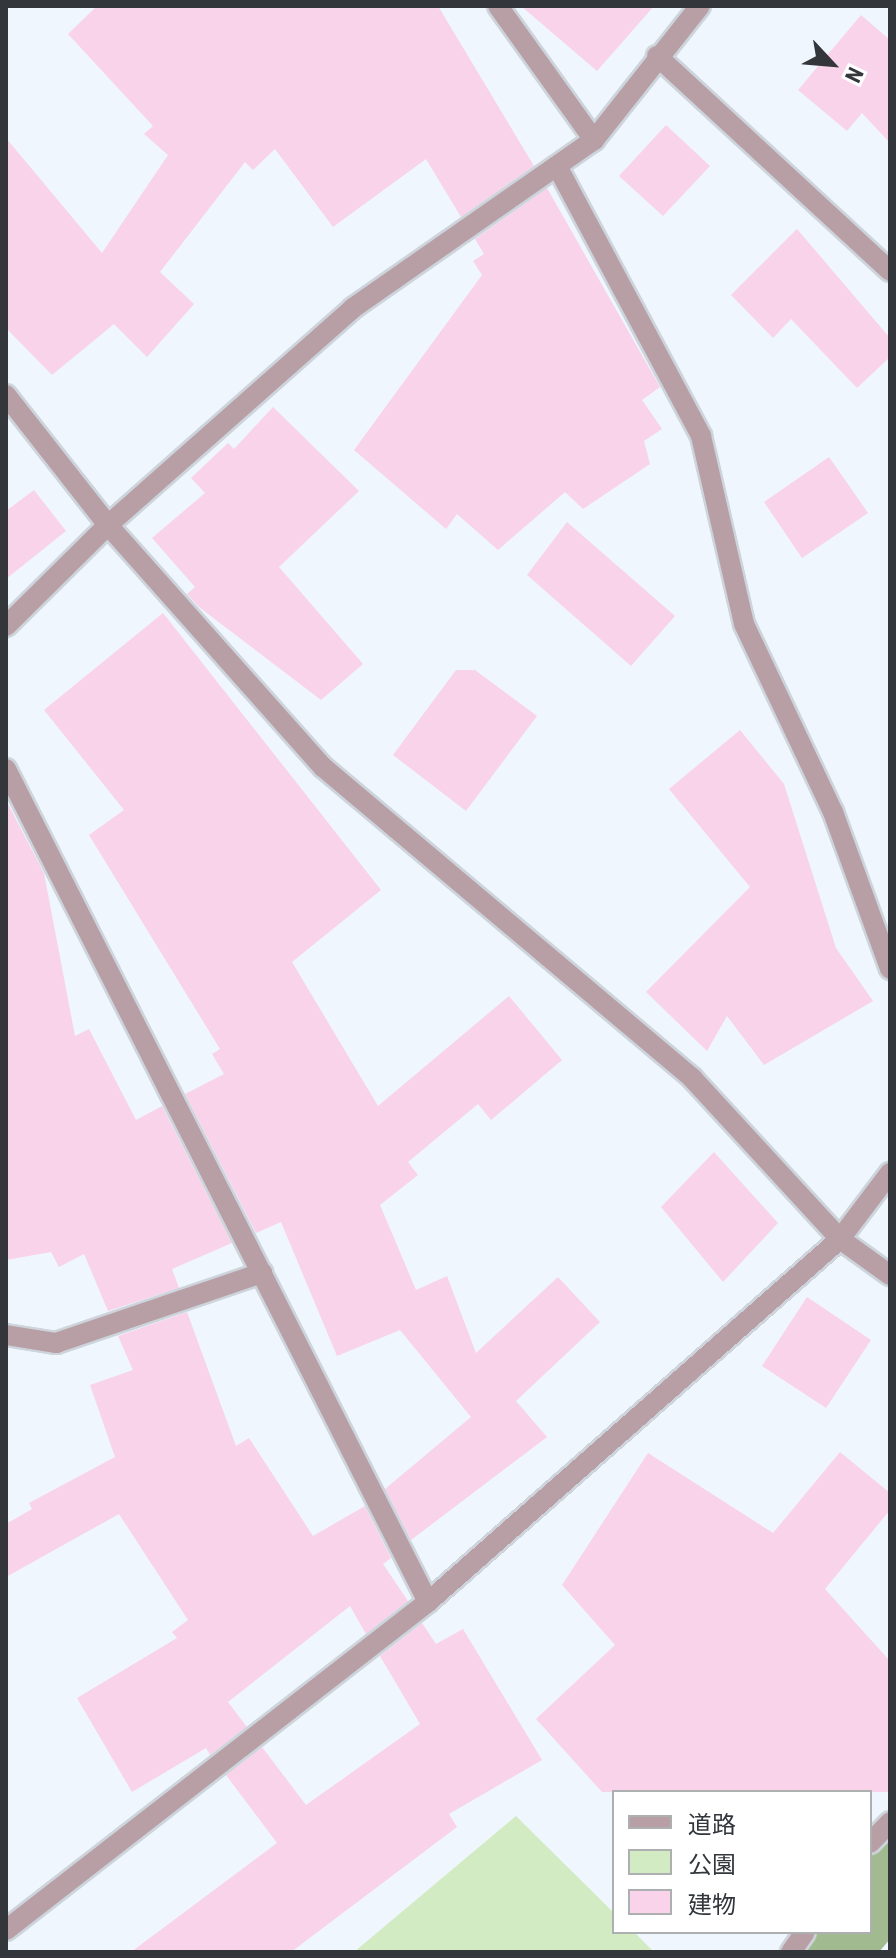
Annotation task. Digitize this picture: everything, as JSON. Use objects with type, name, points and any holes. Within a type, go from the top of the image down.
[{"type":"street","points":[[498,6],[594,140]]},
{"type":"street","points":[[6,626],[108,525],[353,308],[594,140],[657,56],[700,6]]},
{"type":"street","points":[[657,56],[890,271]]},
{"type":"street","points":[[557,166],[701,436],[744,624],[833,812],[890,969]]},
{"type":"street","points":[[6,395],[108,525],[323,767],[692,1078],[840,1239],[890,1275]]},
{"type":"street","points":[[6,769],[428,1602]]},
{"type":"street","points":[[6,1930],[428,1602],[840,1239],[890,1173]]},
{"type":"street","points":[[6,1335],[56,1343],[262,1273]]},
{"type":"street","points":[[872,1841],[890,1822]]},
{"type":"street","points":[[791,1952],[804,1934]]},
{"type":"green space","points":[[516,1816],[612,1911],[612,1934],[636,1934],[654,1952],[354,1952]]},
{"type":"green space","points":[[890,1834],[890,1939],[879,1952],[803,1952],[813,1934],[872,1934],[872,1851]]},
{"type":"building","points":[[97,6],[438,6],[534,166],[461,217],[426,159],[333,227],[275,149],[253,170],[245,162],[160,272],[194,304],[147,357],[114,324],[52,375],[6,328],[6,138],[102,253],[168,155],[144,134],[153,126],[68,34]]},
{"type":"building","points":[[521,6],[654,6],[597,71]]},
{"type":"building","points":[[861,15],[890,40],[890,143],[862,113],[847,131],[798,90]]},
{"type":"building","points":[[666,125],[710,166],[663,216],[619,176]]},
{"type":"building","points":[[547,188],[660,387],[642,400],[662,429],[644,441],[650,464],[583,509],[565,492],[498,550],[457,514],[446,529],[354,450],[482,275],[473,261],[484,254],[475,239]]},
{"type":"building","points":[[797,229],[890,338],[890,357],[857,388],[791,319],[773,338],[731,295]]},
{"type":"building","points":[[273,407],[359,491],[279,567],[363,664],[321,700],[199,607],[187,594],[195,587],[152,538],[205,493],[191,478],[228,443],[234,449]]},
{"type":"building","points":[[829,457],[868,513],[802,558],[764,502]]},
{"type":"building","points":[[34,490],[66,531],[6,579],[6,511]]},
{"type":"building","points":[[567,522],[675,616],[631,666],[527,575]]},
{"type":"building","points":[[163,613],[381,890],[292,962],[378,1106],[509,996],[562,1060],[491,1120],[478,1104],[408,1162],[418,1175],[380,1205],[416,1290],[447,1276],[476,1353],[558,1277],[600,1322],[516,1401],[547,1437],[411,1540],[385,1489],[471,1417],[400,1330],[337,1356],[281,1222],[256,1233],[185,1094],[224,1074],[212,1054],[220,1049],[89,835],[124,810],[44,710]]},
{"type":"building","points":[[456,670],[475,670],[537,716],[466,811],[393,755]]},
{"type":"building","points":[[740,730],[784,784],[836,948],[873,1001],[764,1065],[727,1016],[707,1051],[646,992],[750,887],[669,789]]},
{"type":"building","points":[[6,800],[44,873],[75,1036],[89,1029],[136,1120],[162,1106],[232,1243],[172,1269],[179,1288],[108,1311],[84,1254],[59,1267],[51,1252],[6,1260]]},
{"type":"building","points":[[714,1152],[778,1223],[723,1282],[661,1207]]},
{"type":"building","points":[[807,1297],[871,1340],[826,1408],[762,1366]]},
{"type":"building","points":[[187,1312],[236,1446],[249,1438],[313,1536],[365,1506],[391,1558],[383,1564],[408,1601],[366,1634],[350,1606],[228,1702],[247,1727],[210,1755],[206,1748],[132,1792],[77,1698],[177,1638],[172,1632],[188,1620],[119,1514],[6,1577],[6,1524],[32,1509],[29,1503],[115,1457],[90,1385],[133,1370],[118,1336]]},
{"type":"building","points":[[840,1452],[890,1493],[890,1510],[825,1589],[890,1661],[890,1792],[602,1792],[536,1719],[615,1645],[562,1585],[648,1453],[773,1533]]},
{"type":"building","points":[[422,1623],[436,1644],[463,1629],[542,1760],[449,1814],[457,1827],[291,1952],[131,1952],[277,1843],[226,1775],[262,1747],[306,1805],[420,1724],[380,1656]]}]
